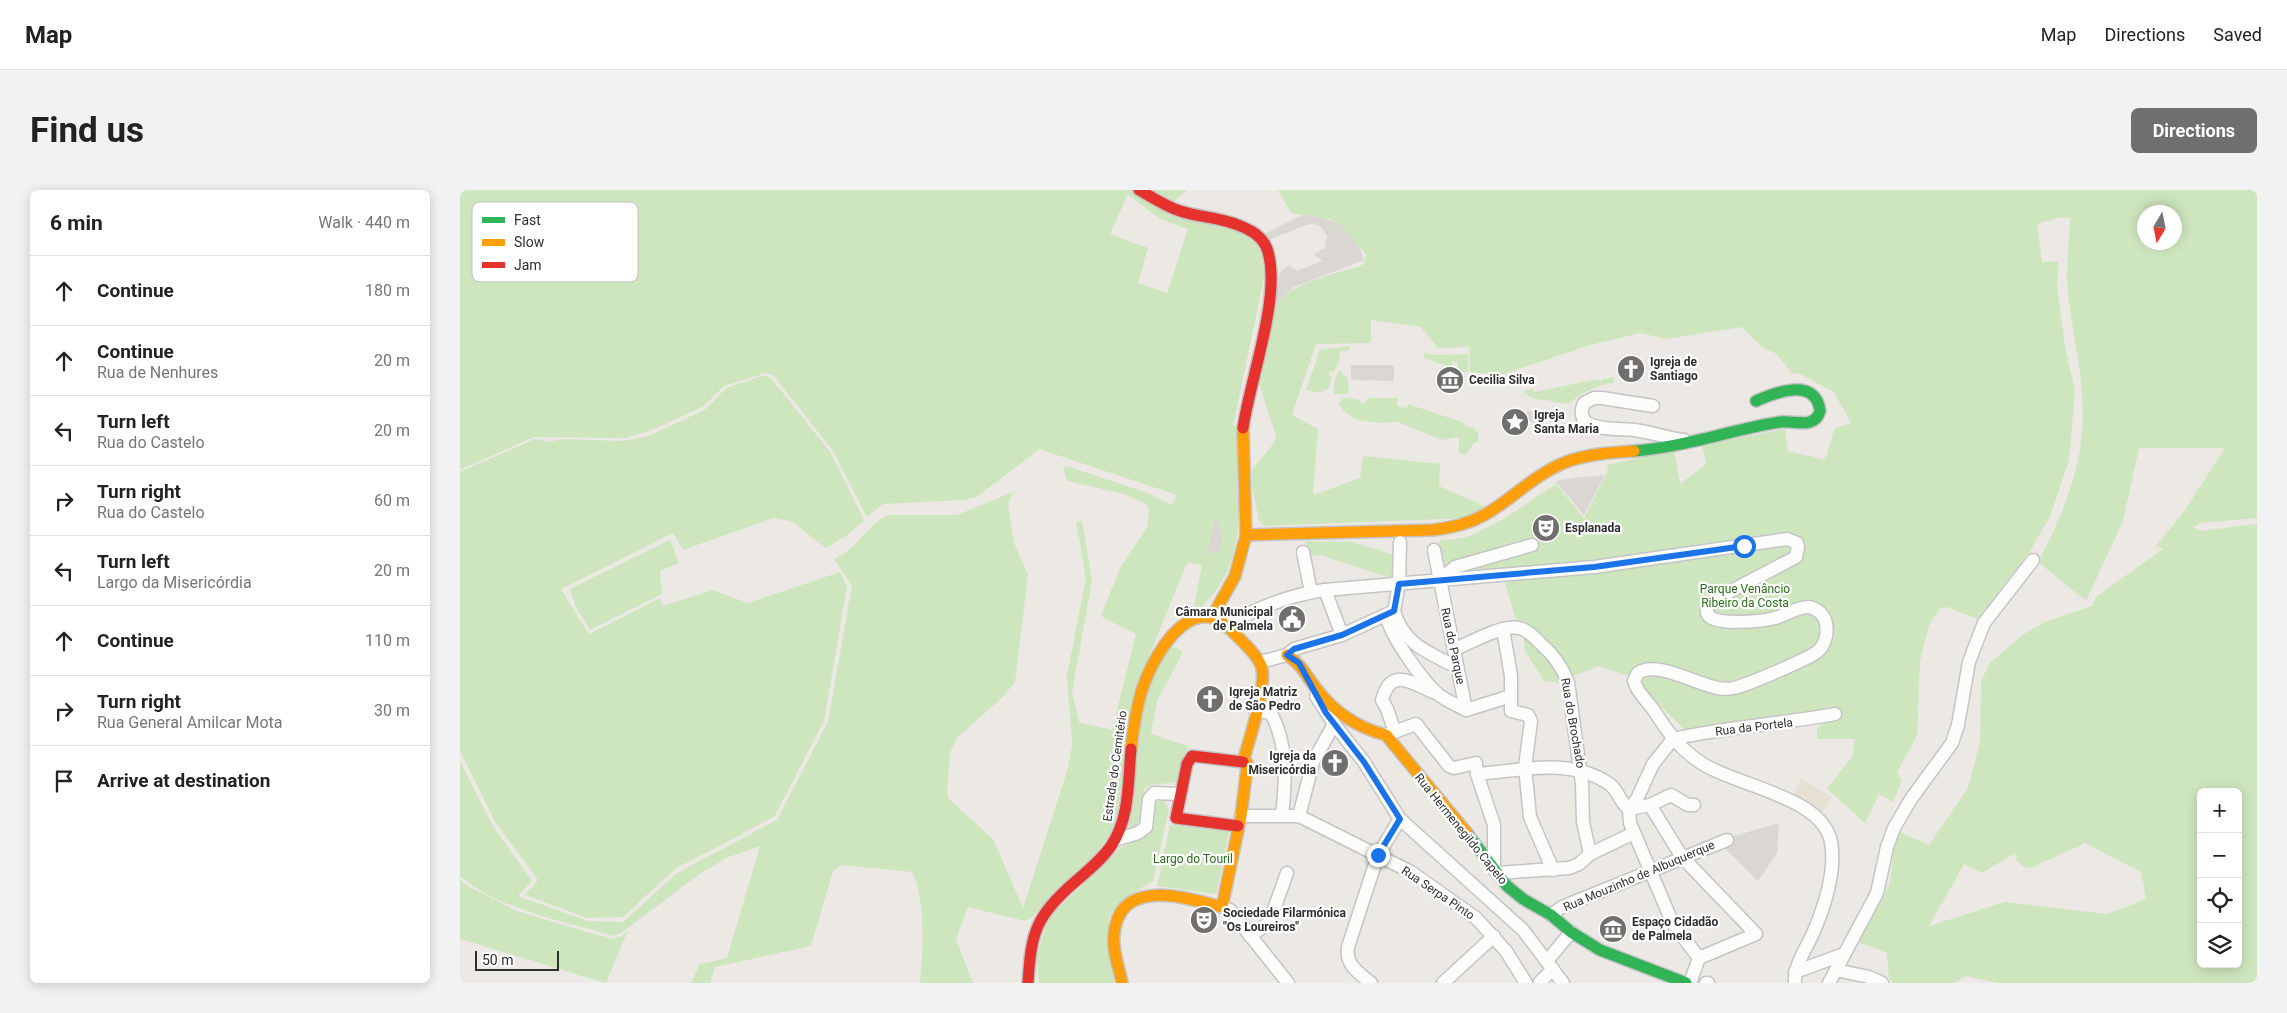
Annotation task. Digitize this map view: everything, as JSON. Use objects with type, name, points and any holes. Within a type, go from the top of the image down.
[{"type":"street","points":[[1139,190],[1176,210],[1232,223],[1258,236],[1266,246],[1272,262],[1268,309],[1244,421],[1243,477],[1246,535],[1238,568],[1212,617],[1226,626],[1260,662],[1262,672],[1243,762]]},
{"type":"street","points":[[1246,535],[1456,528],[1476,521],[1540,475],[1559,465],[1577,459],[1669,447],[1782,422],[1810,422],[1815,420],[1819,414],[1817,399],[1814,395],[1803,390],[1780,391],[1756,401]]},
{"type":"street","points":[[1653,406],[1594,398],[1584,403],[1581,414],[1584,420],[1594,427],[1634,430],[1667,438],[1696,441]]},
{"type":"street","points":[[1226,626],[1262,606],[1284,598],[1311,592],[1594,567],[1787,539],[1797,543],[1798,553],[1796,557],[1714,600],[1707,608],[1707,614],[1715,621],[1730,621],[1775,618],[1807,607],[1814,609],[1818,611],[1826,622],[1826,637],[1818,651],[1734,688],[1709,686],[1663,671],[1642,670],[1635,676],[1634,681],[1638,690],[1673,739],[1690,755],[1713,770],[1798,804],[1812,814],[1826,829],[1831,840],[1832,852],[1830,878],[1815,930],[1795,978]]},
{"type":"street","points":[[1400,542],[1399,584],[1394,611],[1388,621],[1409,660],[1438,694]]},
{"type":"street","points":[[1439,581],[1455,567],[1532,545]]},
{"type":"street","name":"Rua do Parque","points":[[1434,550],[1466,710]]},
{"type":"street","points":[[1303,552],[1311,592]]},
{"type":"street","points":[[1829,983],[1877,893],[1882,880],[1887,848],[1894,828],[1911,799],[1952,743],[1958,725],[1969,662],[1984,623],[2033,560]]},
{"type":"street","points":[[1325,590],[1342,635]]},
{"type":"street","points":[[1260,662],[1287,655],[1294,649],[1342,635],[1394,611]]},
{"type":"street","points":[[1394,611],[1400,629],[1406,636],[1436,656],[1457,667]]},
{"type":"street","name":"Estrada do Cemitério","points":[[1028,983],[1033,937],[1044,912],[1053,901],[1103,856],[1115,840],[1124,811],[1134,724],[1144,684],[1164,644],[1177,629],[1191,619],[1206,616],[1212,617]]},
{"type":"street","name":"Rua do Brochado","points":[[1503,629],[1519,628],[1528,632],[1546,648],[1563,670],[1568,682],[1581,772],[1583,822],[1590,854]]},
{"type":"street","points":[[1454,650],[1503,629],[1511,676],[1511,711],[1528,715],[1531,722],[1525,767],[1530,817],[1553,870]]},
{"type":"street","name":"Rua Hermenegildo Capelo","points":[[1287,655],[1299,663],[1315,687],[1337,710],[1386,734],[1481,850],[1507,886],[1523,899],[1551,915],[1571,932],[1600,950],[1686,983]]},
{"type":"street","points":[[1305,671],[1318,700],[1364,762],[1400,819],[1523,930],[1563,983]]},
{"type":"street","points":[[1512,696],[1466,710],[1438,694],[1403,678],[1396,680],[1382,700],[1387,709],[1386,734],[1416,724],[1449,766],[1454,768],[1476,768],[1499,773],[1525,767],[1570,768],[1598,777],[1610,784],[1615,788],[1621,804],[1629,809],[1650,804],[1671,795],[1688,805],[1694,805]]},
{"type":"street","points":[[1255,710],[1271,713],[1282,736],[1285,788],[1282,815]]},
{"type":"street","name":"Rua da Portela","points":[[1673,739],[1835,714]]},
{"type":"street","points":[[1298,816],[1313,762],[1334,724]]},
{"type":"street","points":[[1673,739],[1652,764],[1637,799],[1629,809],[1630,823],[1650,873],[1674,924],[1700,958]]},
{"type":"street","points":[[1222,907],[1239,821],[1247,763],[1192,756],[1187,764],[1176,818],[1239,821]]},
{"type":"street","points":[[1476,768],[1494,825],[1496,871],[1569,868],[1579,864],[1590,854],[1634,833]]},
{"type":"street","points":[[1115,840],[1138,833],[1146,826],[1149,799],[1154,793],[1180,794]]},
{"type":"street","points":[[1650,804],[1682,857],[1756,934],[1700,958],[1690,983]]},
{"type":"street","name":"Rua Serpa Pinto","points":[[1239,821],[1282,815],[1298,816],[1411,872],[1476,918],[1506,951],[1526,983]]},
{"type":"street","points":[[1372,983],[1354,968],[1350,963],[1347,952],[1378,855],[1400,819]]},
{"type":"street","name":"Rua Mouzinho de Albuquerque","points":[[1551,915],[1562,907],[1650,873],[1682,857],[1727,840]]},
{"type":"street","points":[[1250,936],[1269,923],[1287,873]]},
{"type":"street","points":[[1122,983],[1114,935],[1117,920],[1130,903],[1142,896],[1160,896],[1230,910],[1288,983]]},
{"type":"street","points":[[1540,982],[1571,932]]},
{"type":"street","points":[[1443,983],[1494,936]]},
{"type":"street","points":[[1795,978],[1844,954]]},
{"type":"street","points":[[1836,970],[1869,977],[1882,983]]},
{"type":"shaded area","points":[[1303,215],[1321,217],[1340,224],[1359,246],[1364,260],[1294,287],[1274,305],[1280,272],[1289,265],[1297,271],[1322,261],[1314,254],[1325,248],[1327,236],[1320,226],[1313,224],[1271,239],[1262,235]]},
{"type":"shaded area","points":[[1351,365],[1394,365],[1394,381],[1351,380]]},
{"type":"shaded area","points":[[1538,410],[1540,426],[1534,427],[1533,422],[1522,420],[1522,418],[1503,420],[1502,414]]},
{"type":"shaded area","points":[[1605,475],[1584,515],[1555,481],[1573,478]]},
{"type":"shaded area","points":[[1215,517],[1223,534],[1220,550],[1207,555]]},
{"type":"shaded area","points":[[1801,779],[1832,797],[1820,815],[1792,797]]},
{"type":"shaded area","points":[[1779,823],[1777,853],[1758,881],[1717,841]]},
{"type":"green space","points":[[460,190],[1132,190],[1253,235],[1262,255],[1264,278],[1233,426],[1237,427],[1240,502],[1235,549],[1227,571],[1215,592],[1197,611],[1193,610],[1202,565],[1187,563],[1134,692],[1118,808],[1112,831],[1097,852],[1032,917],[1025,921],[968,907],[956,939],[973,983],[920,983],[922,926],[920,897],[912,872],[842,865],[833,871],[811,946],[715,967],[710,983],[691,983],[700,964],[727,958],[760,846],[726,858],[698,875],[621,933],[613,936],[512,906],[475,887],[460,876],[460,761],[493,826],[532,881],[518,896],[588,921],[623,922],[677,873],[777,820],[828,722],[852,586],[834,559],[849,549],[880,519],[888,515],[957,515],[1013,492],[1008,504],[1014,543],[1028,575],[1015,682],[1003,697],[958,737],[950,752],[947,791],[949,799],[993,839],[1023,908],[1068,768],[1072,743],[1067,675],[1086,579],[1076,522],[1082,521],[1092,580],[1072,692],[1079,722],[1112,730],[1136,634],[1101,616],[1120,568],[1147,528],[1149,511],[1146,504],[1124,494],[1067,481],[1063,468],[1066,466],[1143,491],[1171,505],[1177,495],[1039,449],[977,497],[964,500],[883,504],[867,517],[833,451],[773,375],[766,373],[724,386],[704,406],[650,431],[624,438],[534,437],[460,470]],"holes":[[[1128,194],[1160,219],[1188,229],[1167,293],[1138,283],[1148,248],[1110,234]]]},
{"type":"green space","points":[[1152,190],[1187,190],[1174,202]]},
{"type":"green space","name":"Parque Venâncio Ribeiro da Costa","points":[[1278,190],[2257,190],[2257,518],[2201,523],[2193,527],[2200,531],[2257,524],[2257,983],[1998,983],[1966,976],[1954,983],[1893,983],[1889,978],[1887,953],[1859,942],[1890,883],[1898,831],[1929,845],[1968,788],[1980,743],[1981,681],[1990,663],[2022,635],[2047,621],[2092,606],[2096,597],[2163,549],[2156,546],[2183,513],[2225,448],[2139,448],[2123,521],[2086,601],[2038,562],[2053,532],[2072,483],[2082,433],[2081,383],[2068,292],[2067,270],[2070,218],[2061,217],[2037,224],[2042,262],[2059,261],[2057,286],[2065,347],[2075,390],[2069,460],[2050,517],[2028,554],[1978,619],[1946,607],[1940,608],[1929,625],[1920,661],[1917,736],[1897,772],[1902,781],[1893,802],[1879,794],[1865,823],[1827,789],[1853,755],[1854,739],[1817,739],[1817,729],[1834,715],[1786,723],[1684,729],[1631,677],[1599,666],[1571,677],[1555,650],[1516,620],[1503,576],[1442,578],[1439,541],[1468,537],[1502,520],[1556,484],[1584,518],[1607,473],[1608,465],[1674,450],[1680,484],[1706,464],[1702,445],[1785,429],[1788,451],[1825,460],[1835,428],[1851,423],[1834,392],[1800,374],[1792,373],[1775,353],[1763,348],[1741,327],[1667,339],[1640,333],[1590,345],[1501,375],[1470,372],[1469,347],[1438,348],[1421,327],[1371,320],[1371,343],[1316,344],[1292,415],[1318,429],[1313,495],[1360,478],[1363,456],[1440,464],[1439,486],[1486,507],[1469,518],[1265,526],[1259,521],[1252,487],[1252,470],[1273,444],[1276,436],[1259,383],[1275,306],[1282,298],[1303,285],[1363,265],[1366,254],[1331,219],[1291,213]],"holes":[[[2085,843],[2141,872],[2146,899],[2107,914],[2005,902],[1929,926],[1964,864],[1982,873],[2015,853],[2016,860],[2024,867],[2031,868]]]},
{"type":"green space","points":[[1349,346],[1349,350],[1339,352],[1340,360],[1333,372],[1330,371],[1329,375],[1332,377],[1329,388],[1320,393],[1306,390],[1320,350]]},
{"type":"green space","points":[[1425,353],[1435,355],[1468,354],[1468,373],[1456,369],[1458,363],[1453,361],[1451,367],[1423,358]]},
{"type":"green space","points":[[1339,370],[1348,378],[1349,394],[1334,394],[1334,382]]},
{"type":"green space","points":[[765,375],[771,378],[831,453],[864,520],[849,534],[826,548],[791,521],[773,518],[683,550],[673,533],[561,589],[589,634],[660,598],[663,606],[712,590],[748,603],[840,572],[847,586],[824,721],[774,817],[675,869],[623,917],[587,918],[525,895],[538,880],[496,823],[460,751],[460,472],[535,439],[548,442],[562,439],[624,441],[649,436],[706,409],[726,388]]},
{"type":"green space","points":[[1613,377],[1614,383],[1590,390],[1568,404],[1531,398],[1523,392],[1533,388],[1534,392],[1599,379],[1600,381],[1606,378],[1608,380],[1608,378]]},
{"type":"green space","points":[[1342,398],[1358,399],[1362,404],[1369,398],[1398,398],[1397,406],[1407,408],[1408,404],[1465,423],[1465,426],[1472,427],[1478,433],[1478,441],[1473,444],[1466,455],[1459,453],[1459,437],[1442,440],[1398,422],[1377,423],[1358,420],[1347,414],[1338,404],[1343,400]]},
{"type":"green space","points":[[670,540],[679,563],[660,571],[662,594],[590,630],[576,607],[570,589]]},
{"type":"green space","points":[[1305,541],[1352,542],[1397,556],[1397,580],[1320,555],[1311,556]]},
{"type":"green space","points":[[1523,635],[1547,654],[1564,683],[1544,681],[1525,651]]},
{"type":"green space","points":[[1171,645],[1183,652],[1157,701],[1151,734],[1188,746],[1177,782],[1151,785],[1145,788],[1141,818],[1129,830],[1142,699]]},
{"type":"green space","points":[[1163,800],[1169,809],[1153,881],[1132,893],[1120,903],[1115,908],[1108,922],[1114,983],[1039,983],[1037,956],[1049,917],[1121,848],[1149,835],[1153,828],[1155,803]]},
{"type":"green space","name":"Largo do Touril","points":[[1170,825],[1229,831],[1217,892],[1214,894],[1157,886]]},
{"type":"green space","points":[[460,879],[466,885],[517,911],[611,939],[622,936],[628,930],[606,983],[460,939]]},
{"type":"traffic: fast","points":[[1634,451],[1671,446],[1780,422],[1809,422],[1817,417],[1820,411],[1817,400],[1811,394],[1803,391],[1784,391],[1756,401]]},
{"type":"traffic: fast","points":[[1467,833],[1507,886],[1523,899],[1551,915],[1571,932],[1600,950],[1686,983]]},
{"type":"traffic: slow","points":[[1212,617],[1235,576],[1246,535],[1243,428]]},
{"type":"traffic: slow","points":[[1246,535],[1432,530],[1453,527],[1486,514],[1549,470],[1568,461],[1605,453],[1634,451]]},
{"type":"traffic: slow","points":[[1131,749],[1141,693],[1154,663],[1163,647],[1175,632],[1188,622],[1202,617],[1217,619],[1232,631],[1254,653],[1262,669],[1262,689],[1243,762]]},
{"type":"traffic: slow","points":[[1287,655],[1299,665],[1322,696],[1338,711],[1356,723],[1386,735],[1467,833]]},
{"type":"traffic: slow","points":[[1122,983],[1115,952],[1114,934],[1119,916],[1128,904],[1141,898],[1157,895],[1191,899],[1222,907],[1241,816],[1247,767],[1247,763],[1243,762]]},
{"type":"traffic: jam","points":[[1139,190],[1180,211],[1241,226],[1258,236],[1267,249],[1271,271],[1268,315],[1243,428]]},
{"type":"traffic: jam","points":[[1028,983],[1034,937],[1044,915],[1052,904],[1104,855],[1111,846],[1122,824],[1127,799],[1131,749]]},
{"type":"traffic: jam","points":[[1238,826],[1176,818],[1187,764],[1192,756],[1243,762]]},
{"type":"place","name":"Igreja de Santiago","points":[[1631,369]]},
{"type":"place","name":"Cecilia Silva","points":[[1450,380]]},
{"type":"place","name":"Igreja Santa Maria","points":[[1515,422]]},
{"type":"place","name":"Esplanada","points":[[1546,528]]},
{"type":"place","name":"Câmara Municipal de Palmela","points":[[1292,619]]},
{"type":"place","name":"Igreja Matriz de São Pedro","points":[[1210,699]]},
{"type":"place","name":"Igreja da Misericórdia","points":[[1335,763]]},
{"type":"place","name":"Sociedade Filarmónica \"Os Loureiros\"","points":[[1204,920]]},
{"type":"place","name":"Espaço Cidadão de Palmela","points":[[1613,929]]},
{"type":"route","points":[[1378,855],[1400,819],[1364,762],[1326,713],[1305,671],[1299,663],[1287,655],[1294,649],[1342,635],[1394,611],[1399,584],[1594,567],[1744,546]]}]
